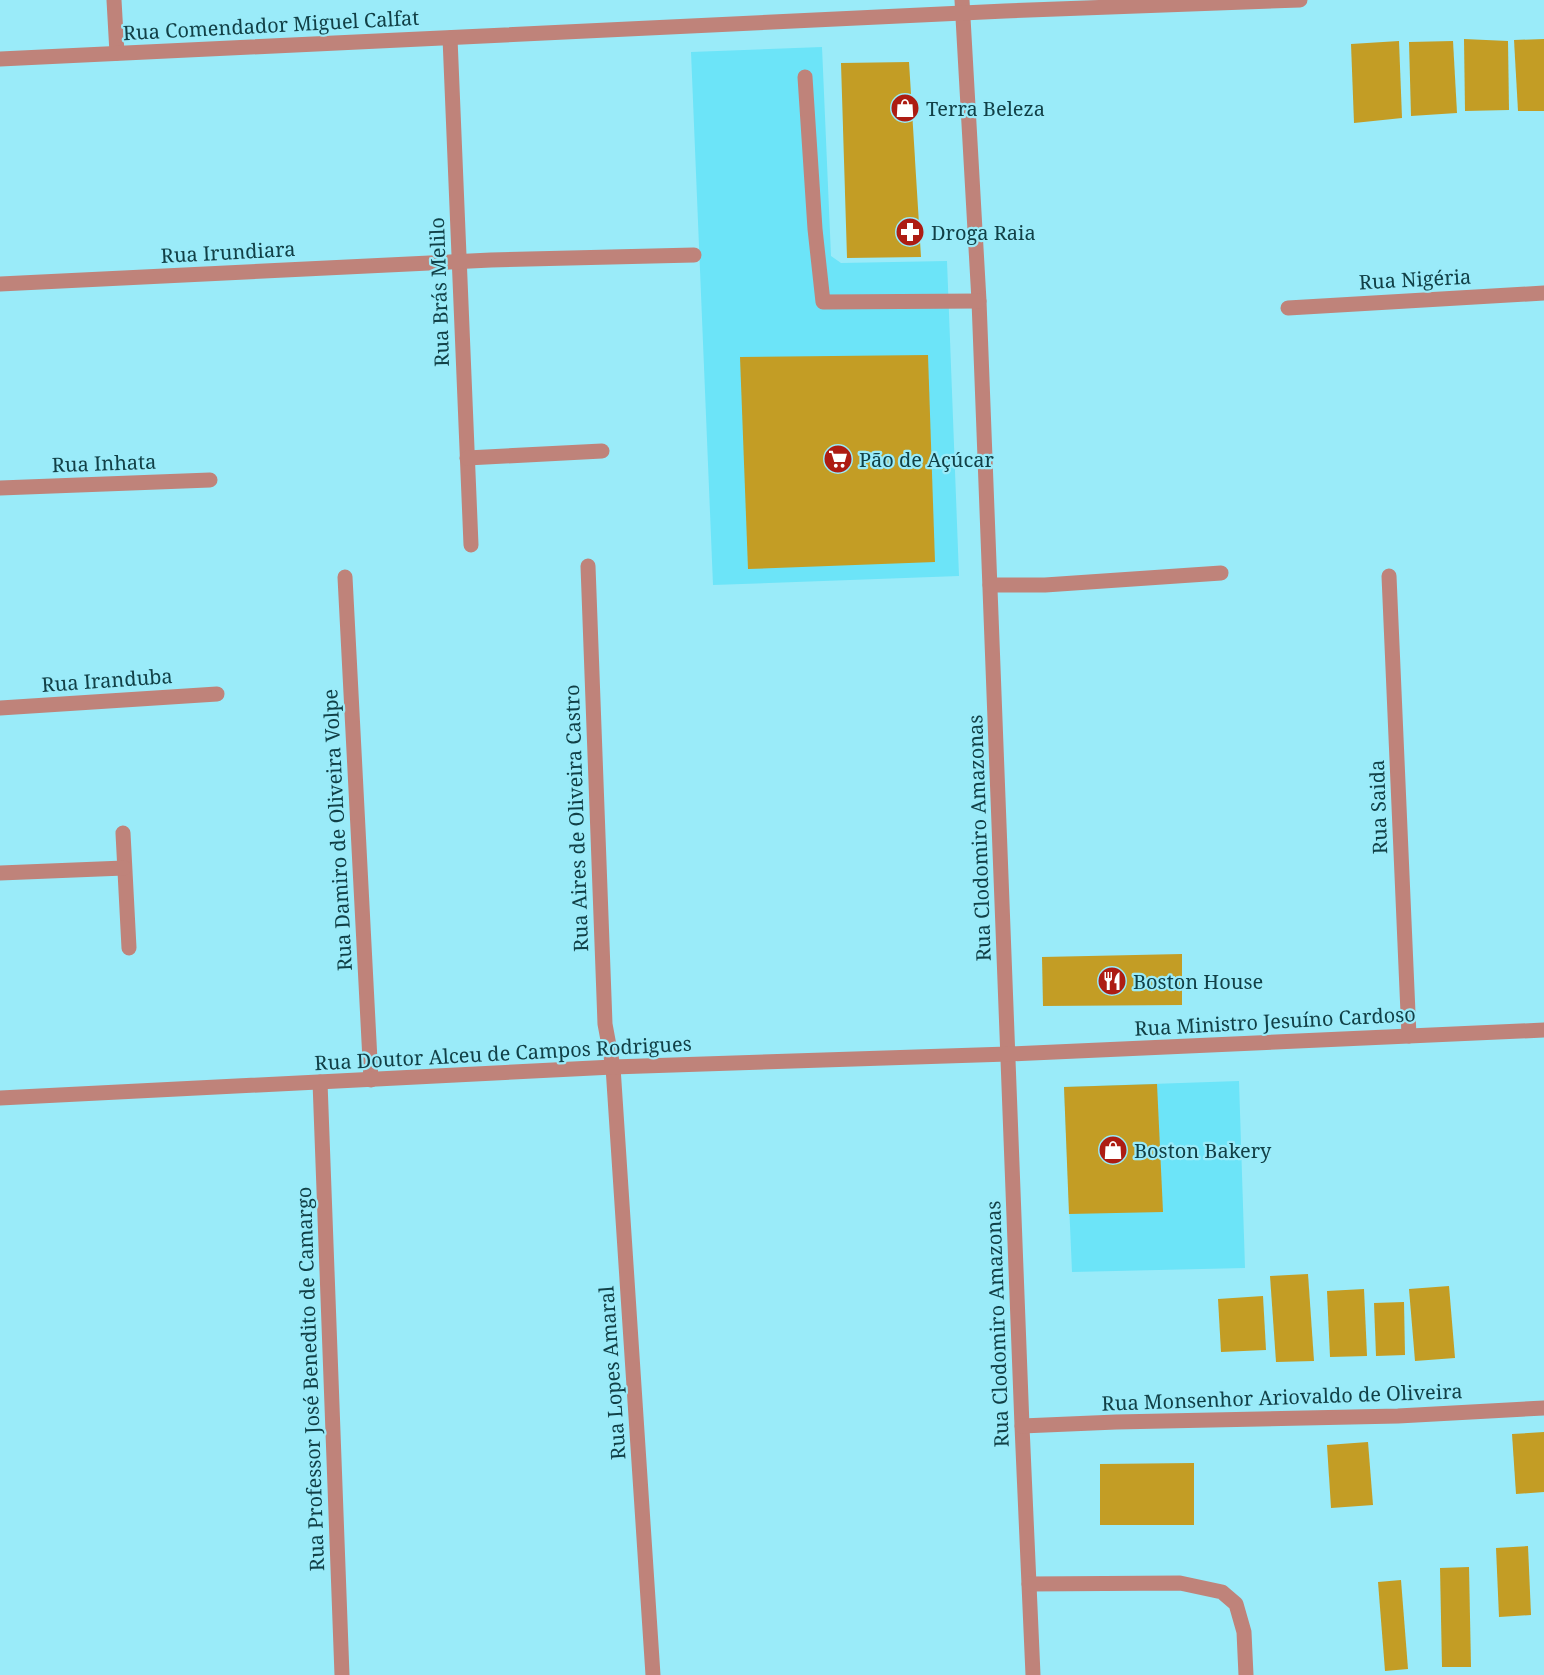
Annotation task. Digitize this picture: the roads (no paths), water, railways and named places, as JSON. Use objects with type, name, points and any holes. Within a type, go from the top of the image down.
[{"type":"street","points":[[114,0],[117,53]]},
{"type":"street","name":"Rua Comendador Miguel Calfat","points":[[0,60],[450,38],[963,7],[1300,0]]},
{"type":"street","name":"Rua Clodomiro Amazonas","points":[[963,7],[979,301],[1033,1675]]},
{"type":"street","name":"Rua Brás Melilo","points":[[450,38],[471,545]]},
{"type":"street","points":[[805,77],[815,229],[823,302],[979,301]]},
{"type":"street","name":"Rua Irundiara","points":[[0,284],[459,262],[694,255]]},
{"type":"street","name":"Rua Nigéria","points":[[1288,308],[1544,293]]},
{"type":"street","points":[[467,458],[602,451]]},
{"type":"street","name":"Rua Inhata","points":[[0,488],[210,480]]},
{"type":"street","name":"Rua Aires de Oliveira Castro","points":[[588,566],[605,1024],[613,1067]]},
{"type":"street","points":[[990,585],[1045,585],[1221,573]]},
{"type":"street","name":"Rua Saida","points":[[1389,576],[1409,1036]]},
{"type":"street","name":"Rua Damiro de Oliveira Volpe","points":[[345,577],[371,1080]]},
{"type":"street","name":"Rua Iranduba","points":[[0,708],[217,694]]},
{"type":"street","points":[[123,832],[129,948]]},
{"type":"street","points":[[0,873],[124,868]]},
{"type":"street","name":"Rua Ministro Jesuíno Cardoso","points":[[1008,1054],[1544,1030]]},
{"type":"street","name":"Rua Doutor Alceu de Campos Rodrigues","points":[[0,1098],[613,1067],[1008,1054]]},
{"type":"street","name":"Rua Lopes Amaral","points":[[613,1067],[653,1675]]},
{"type":"street","name":"Rua Professor José Benedito de Camargo","points":[[320,1082],[342,1675]]},
{"type":"street","name":"Rua Monsenhor Ariovaldo de Oliveira","points":[[1022,1426],[1398,1416],[1544,1408]]},
{"type":"street","points":[[1029,1584],[1180,1583],[1222,1592],[1236,1604],[1244,1632],[1246,1675]]},
{"type":"place","name":"Terra Beleza","points":[[905,108]]},
{"type":"place","name":"Droga Raia","points":[[910,232]]},
{"type":"place","name":"Pão de Açúcar","points":[[838,459]]},
{"type":"place","name":"Boston House","points":[[1112,981]]},
{"type":"place","name":"Boston Bakery","points":[[1113,1150]]}]
